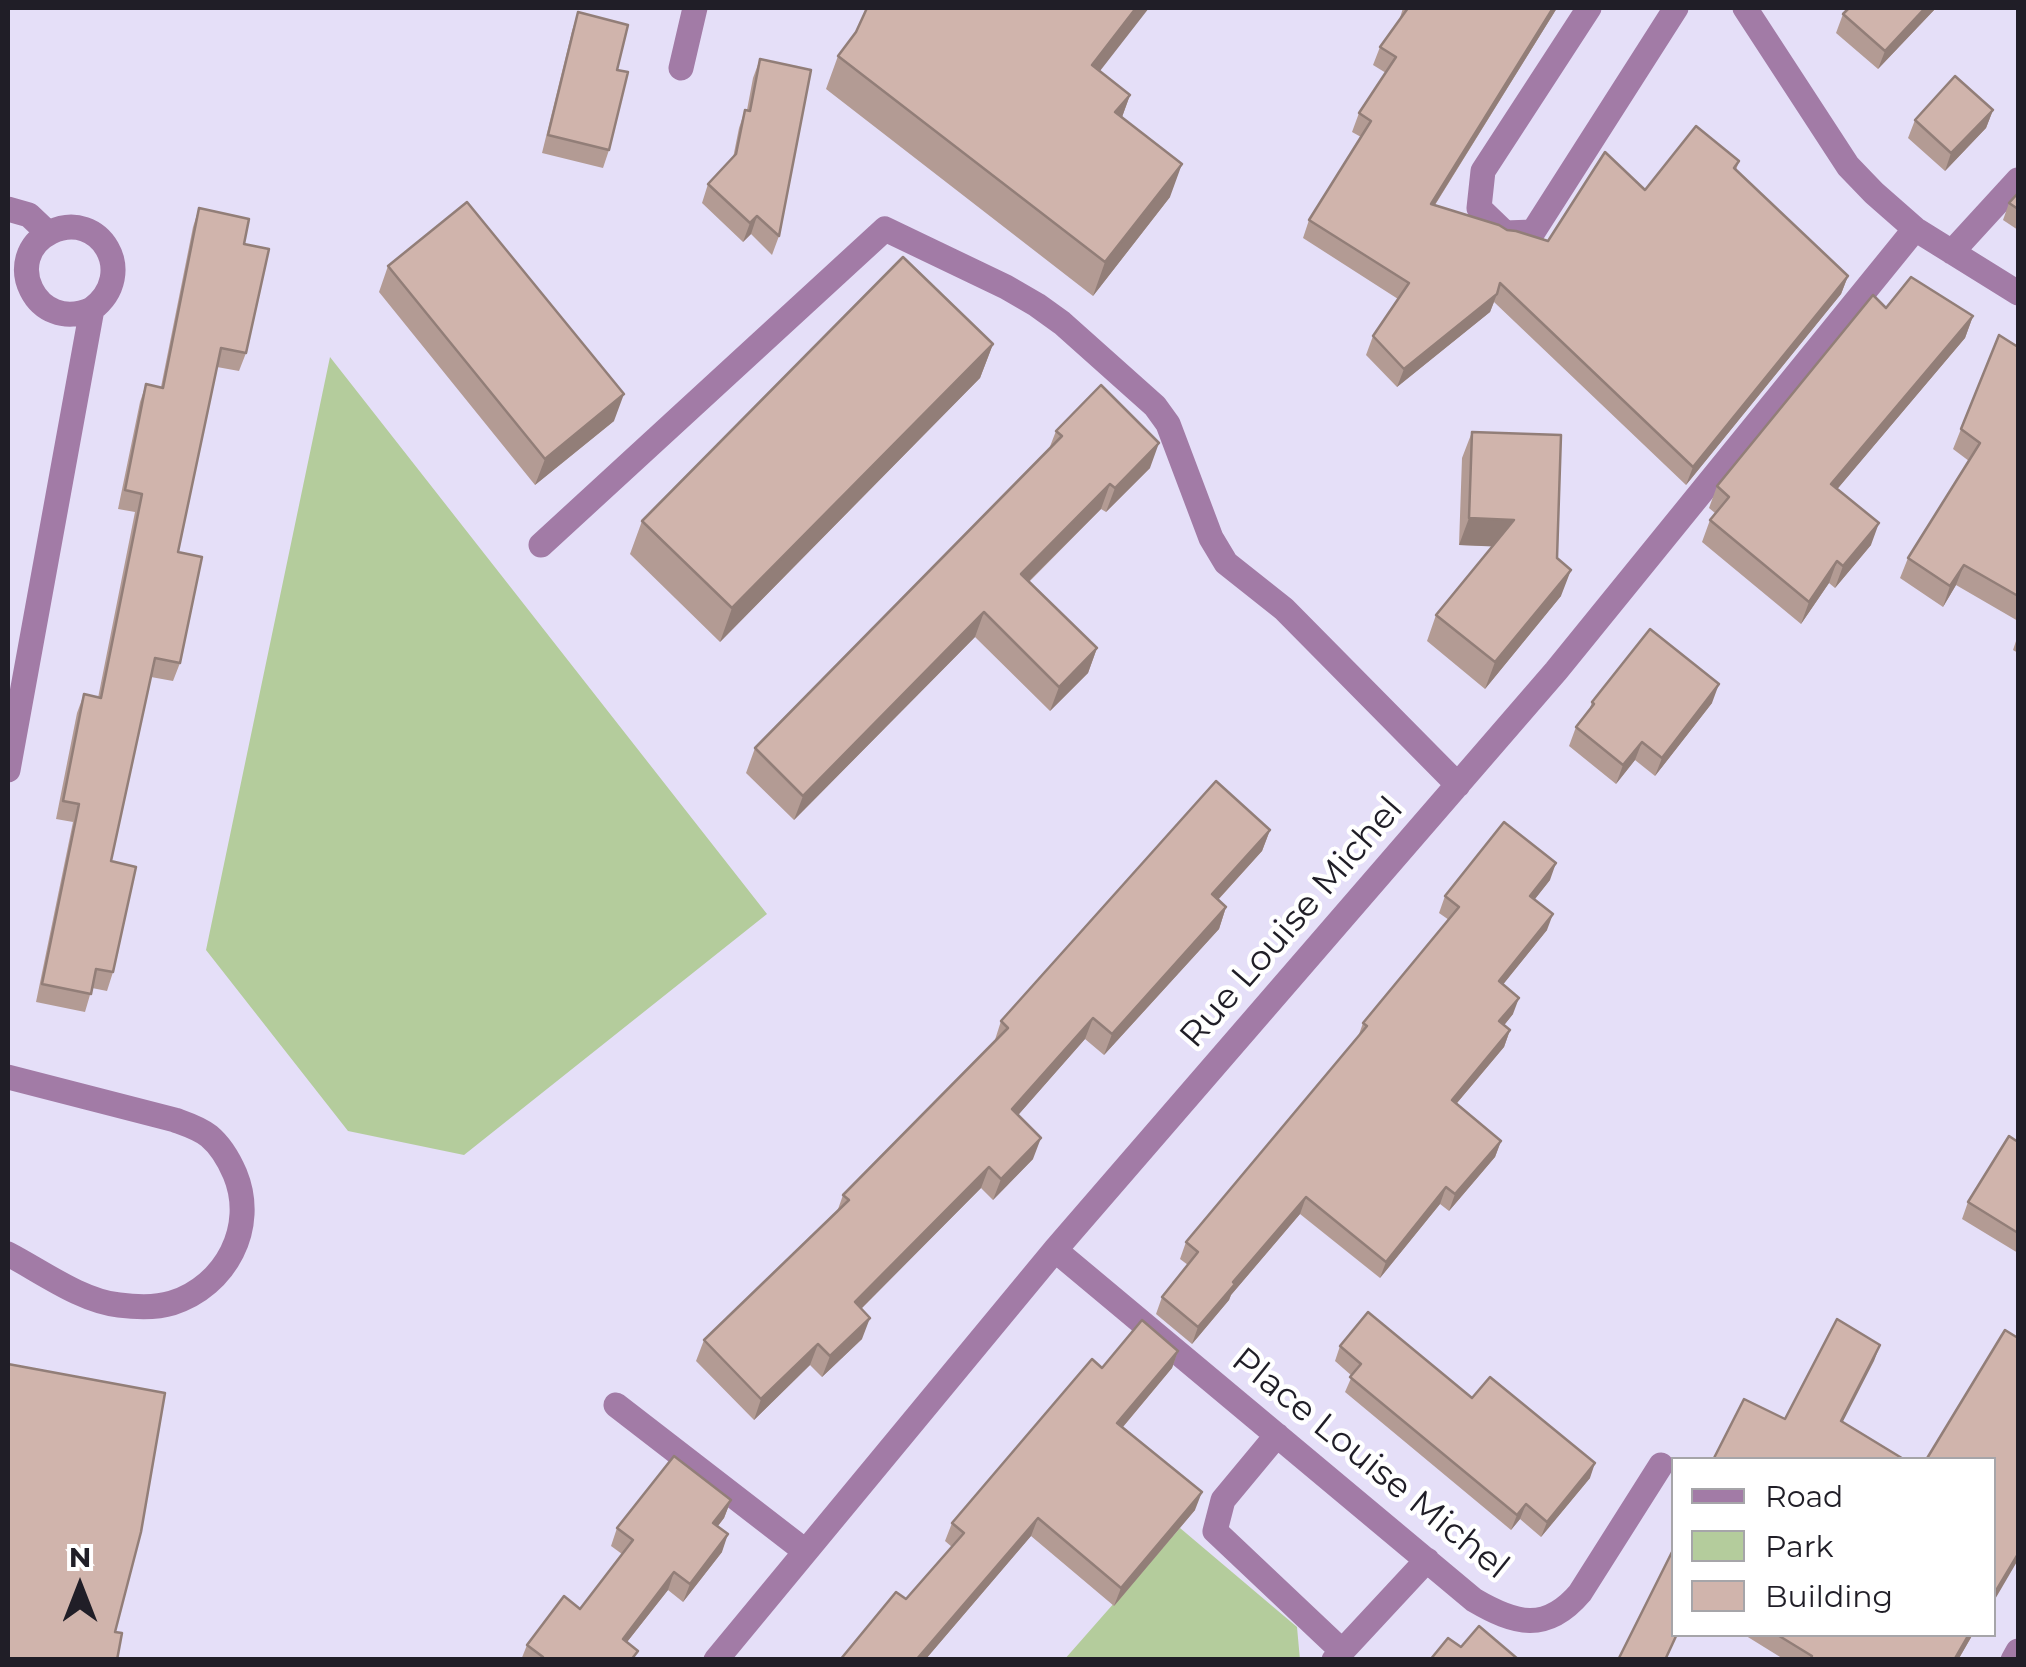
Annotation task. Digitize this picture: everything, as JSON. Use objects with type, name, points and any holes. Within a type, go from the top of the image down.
[{"type":"street","points":[[681,68],[696,8]]},
{"type":"street","points":[[1589,8],[1483,171],[1478,208],[1505,233],[1534,232],[1676,8]]},
{"type":"street","points":[[1745,8],[1848,166],[1916,229],[2018,293]]},
{"type":"street","points":[[1952,252],[2018,180]]},
{"type":"street","points":[[8,209],[28,215],[48,233]]},
{"type":"street","points":[[541,545],[886,229],[1037,305],[1155,406],[1168,424],[1211,538],[1226,563],[1284,609],[1458,785]]},
{"type":"street","name":"Rue Louise Michel","points":[[716,1660],[1056,1250],[1634,576],[1916,229]]},
{"type":"street","points":[[84,230],[95,235],[111,255],[113,279],[102,302],[92,309],[82,314],[61,314],[35,298],[26,268],[33,248],[48,233],[84,230]]},
{"type":"street","points":[[8,770],[92,309]]},
{"type":"street","points":[[8,1078],[194,1127],[226,1154],[240,1189],[243,1209],[240,1231],[224,1267],[210,1282],[172,1304],[134,1306],[98,1301],[8,1254]]},
{"type":"street","name":"Place Louise Michel","points":[[1056,1250],[1474,1600],[1507,1617],[1544,1621],[1558,1614],[1580,1593],[1661,1465]]},
{"type":"street","points":[[616,1405],[806,1551]]},
{"type":"street","points":[[1277,1435],[1223,1500],[1215,1531],[1338,1655],[1427,1560]]},
{"type":"street","points":[[2013,1660],[2018,1651]]},
{"type":"green space","points":[[330,357],[767,914],[464,1155],[348,1131],[206,950]]},
{"type":"green space","points":[[1180,1528],[1297,1627],[1300,1660],[1064,1660]]},
{"type":"building","points":[[867,8],[1136,8],[1092,65],[1130,95],[1115,112],[1182,164],[1105,262],[838,56]]},
{"type":"building","points":[[1408,8],[1553,8],[1431,204],[1548,241],[1605,152],[1645,190],[1696,126],[1739,161],[1734,168],[1848,276],[1693,467],[1500,283],[1497,294],[1404,369],[1373,336],[1409,283],[1309,220],[1371,121],[1359,113],[1396,57],[1380,47]]},
{"type":"building","points":[[1849,8],[1925,8],[1885,51],[1843,14]]},
{"type":"building","points":[[578,12],[628,25],[617,70],[628,72],[609,150],[548,135]]},
{"type":"building","points":[[760,59],[811,70],[779,236],[757,216],[750,223],[708,184],[736,154],[745,110],[750,111]]},
{"type":"building","points":[[1955,76],[1993,110],[1951,153],[1915,120]]},
{"type":"building","points":[[2018,193],[2018,209],[2009,203]]},
{"type":"building","points":[[467,202],[624,394],[545,459],[388,266]]},
{"type":"building","points":[[199,208],[249,219],[244,244],[269,249],[246,353],[221,348],[178,552],[202,557],[180,663],[155,658],[111,861],[136,867],[113,972],[96,969],[91,994],[42,984],[79,804],[63,801],[84,694],[101,698],[142,494],[125,490],[146,384],[163,388]]},
{"type":"building","points":[[903,257],[993,344],[732,608],[642,521]]},
{"type":"building","points":[[1911,277],[1973,316],[1831,484],[1879,523],[1843,566],[1837,561],[1809,602],[1710,520],[1729,497],[1717,486],[1873,295],[1886,308]]},
{"type":"building","points":[[1999,335],[2018,347],[2018,596],[1964,565],[1950,586],[1908,558],[1980,443],[1961,429]]},
{"type":"building","points":[[1101,385],[1159,443],[1115,488],[1110,484],[1021,574],[1097,648],[1059,687],[984,612],[803,796],[755,748],[1062,436],[1056,431]]},
{"type":"building","points":[[1472,432],[1561,435],[1557,558],[1571,570],[1495,662],[1436,615],[1514,520],[1469,518]]},
{"type":"building","points":[[1650,629],[1719,684],[1662,758],[1642,742],[1623,765],[1576,727]]},
{"type":"building","points":[[1216,781],[1270,830],[1212,894],[1226,907],[1112,1034],[1093,1018],[1012,1109],[1041,1138],[1001,1179],[989,1167],[855,1302],[870,1318],[830,1356],[818,1344],[761,1399],[704,1340],[849,1200],[843,1195],[1008,1028],[1001,1021]]},
{"type":"building","points":[[1504,822],[1556,863],[1530,896],[1553,914],[1499,981],[1519,998],[1499,1021],[1510,1030],[1452,1100],[1501,1141],[1455,1194],[1446,1187],[1386,1262],[1306,1197],[1198,1327],[1162,1297],[1198,1252],[1186,1242],[1367,1026],[1363,1023],[1459,907],[1445,896]]},
{"type":"building","points":[[2009,1136],[2018,1142],[2018,1233],[1968,1202]]},
{"type":"building","points":[[1368,1312],[1472,1398],[1490,1377],[1595,1463],[1547,1522],[1526,1504],[1517,1515],[1350,1377],[1361,1364],[1340,1346]]},
{"type":"building","points":[[1837,1319],[1880,1345],[1841,1421],[1900,1457],[1715,1457],[1744,1399],[1785,1419]]},
{"type":"building","points":[[1142,1320],[1178,1351],[1117,1423],[1202,1492],[1121,1588],[1038,1518],[916,1660],[840,1660],[896,1592],[906,1599],[964,1533],[952,1523],[1092,1359],[1102,1368]]},
{"type":"building","points":[[2005,1330],[2018,1338],[2018,1554],[1996,1591],[1996,1457],[1928,1457]]},
{"type":"building","points":[[8,1364],[165,1393],[141,1532],[115,1632],[122,1633],[117,1660],[8,1660]]},
{"type":"building","points":[[674,1456],[731,1500],[713,1523],[728,1534],[690,1584],[674,1572],[623,1639],[638,1651],[631,1660],[541,1660],[543,1657],[527,1645],[564,1596],[580,1609],[633,1540],[617,1528]]},
{"type":"building","points":[[1671,1554],[1671,1637],[1676,1637],[1665,1660],[1618,1660]]},
{"type":"building","points":[[1479,1626],[1519,1660],[1430,1660],[1448,1638],[1461,1647]]},
{"type":"building","points":[[1781,1637],[1967,1637],[1954,1660],[1810,1660],[1812,1656]]}]
